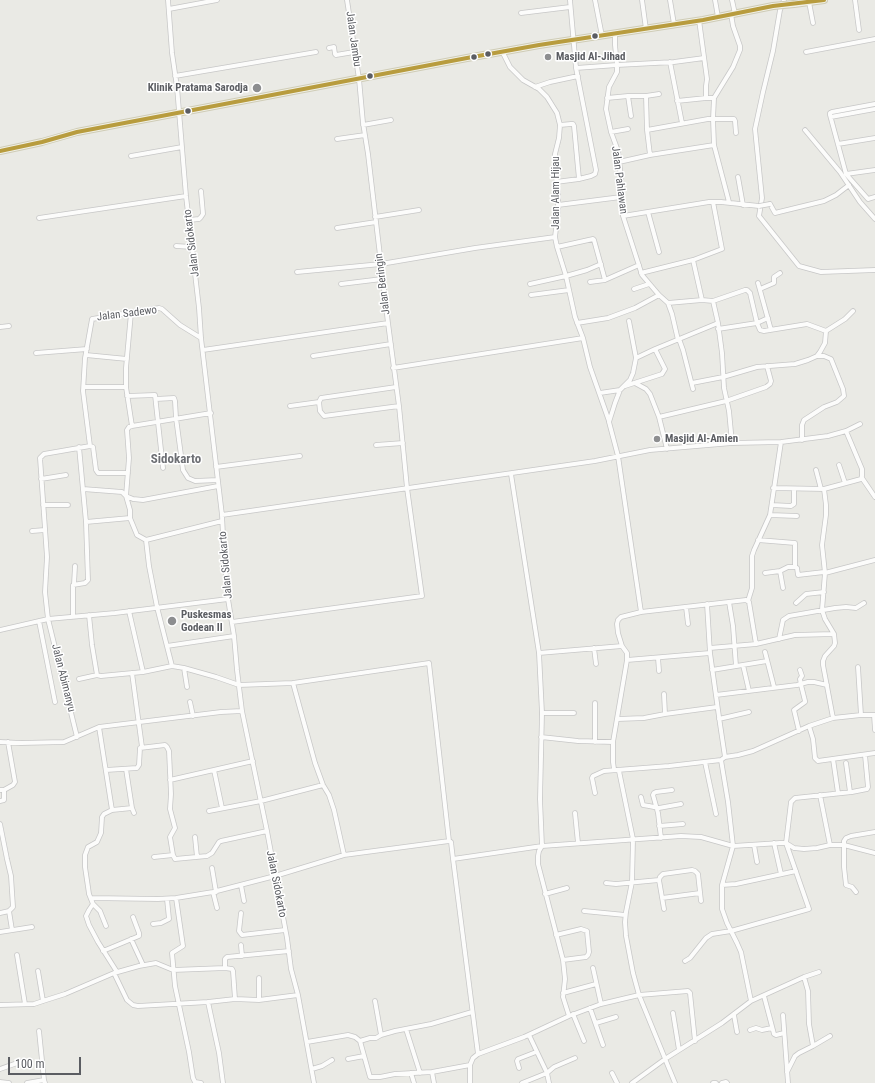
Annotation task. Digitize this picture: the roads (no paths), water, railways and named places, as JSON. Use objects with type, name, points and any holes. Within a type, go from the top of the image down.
[{"type":"main road","points":[[0,151],[42,142],[77,132],[502,51],[646,29],[773,6],[824,0]]},
{"type":"street","name":"Jalan Sidokarto","points":[[168,0],[186,196],[222,515],[228,599],[234,636],[242,711],[267,831],[291,969],[298,995],[314,1083]]},
{"type":"street","points":[[169,9],[217,0]]},
{"type":"street","name":"Jalan Jambu","points":[[347,0],[359,79]]},
{"type":"street","points":[[556,182],[579,179],[594,175],[596,172],[576,68],[570,0]]},
{"type":"street","points":[[595,0],[602,36]]},
{"type":"street","points":[[642,0],[646,29]]},
{"type":"street","points":[[670,0],[674,24]]},
{"type":"street","points":[[715,0],[718,17]]},
{"type":"street","points":[[678,101],[711,98],[733,67],[740,50],[740,46],[733,26],[732,0]]},
{"type":"street","points":[[784,0],[780,10],[773,51],[762,92],[755,129],[762,198],[759,216],[799,266],[821,272],[875,270]]},
{"type":"street","points":[[855,0],[859,30]]},
{"type":"street","points":[[809,2],[813,23]]},
{"type":"street","points":[[521,13],[570,7]]},
{"type":"street","points":[[699,20],[707,79],[706,86],[711,98],[711,119],[714,145],[729,202]]},
{"type":"street","name":"Jalan Pahlawan","points":[[615,34],[617,72],[609,87],[606,109],[611,132],[616,144],[619,162],[623,216],[641,273],[658,295],[668,303]]},
{"type":"street","points":[[806,52],[875,39]]},
{"type":"street","points":[[329,48],[334,48],[336,55],[354,52]]},
{"type":"street","name":"Jalan Alam Hijau","points":[[502,51],[510,67],[516,74],[547,96],[557,113],[560,125],[559,138],[555,154],[558,195],[555,237],[556,247],[566,276],[568,290],[618,456],[641,612]]},
{"type":"street","points":[[175,76],[316,52]]},
{"type":"street","points":[[576,68],[670,62],[704,58]]},
{"type":"street","points":[[670,62],[682,124]]},
{"type":"street","points":[[535,87],[578,76]]},
{"type":"street","name":"Jalan Beringin","points":[[232,622],[422,596],[407,488],[399,406],[363,125],[359,79]]},
{"type":"street","points":[[607,98],[659,94]]},
{"type":"street","points":[[628,96],[631,116]]},
{"type":"street","points":[[646,96],[647,130],[650,155]]},
{"type":"street","points":[[875,104],[831,113],[830,117],[846,174],[868,199],[875,197]]},
{"type":"street","points":[[830,117],[875,109]]},
{"type":"street","points":[[647,130],[723,118],[734,119],[736,133]]},
{"type":"street","points":[[363,125],[391,120]]},
{"type":"street","points":[[560,125],[573,124],[574,126],[579,179]]},
{"type":"street","points":[[611,132],[628,129]]},
{"type":"street","points":[[805,130],[840,172],[860,202],[875,219]]},
{"type":"street","points":[[337,139],[365,135]]},
{"type":"street","points":[[838,144],[875,138]]},
{"type":"street","points":[[619,162],[650,155],[714,145]]},
{"type":"street","points":[[131,156],[182,147]]},
{"type":"street","points":[[846,174],[875,170]]},
{"type":"street","points":[[738,177],[743,205]]},
{"type":"street","points":[[623,216],[713,202],[729,202],[759,206],[770,204],[775,213],[824,201],[849,186]]},
{"type":"street","points":[[189,220],[199,219],[203,214],[201,191]]},
{"type":"street","points":[[40,218],[186,196]]},
{"type":"street","points":[[558,205],[622,197]]},
{"type":"street","points":[[641,273],[693,260],[722,249],[713,202]]},
{"type":"street","points":[[337,228],[419,210]]},
{"type":"street","points":[[648,212],[659,252]]},
{"type":"street","points":[[296,272],[381,264],[487,246],[555,237]]},
{"type":"street","points":[[556,247],[593,239],[605,280]]},
{"type":"street","points":[[176,246],[192,247]]},
{"type":"street","points":[[693,260],[702,300]]},
{"type":"street","points":[[530,284],[566,276],[601,264]]},
{"type":"street","points":[[590,282],[605,280],[639,264]]},
{"type":"street","points":[[760,289],[774,283],[774,277],[780,272]]},
{"type":"street","points":[[341,284],[382,279]]},
{"type":"street","points":[[758,283],[771,330]]},
{"type":"street","points":[[634,289],[649,284]]},
{"type":"street","points":[[531,295],[568,290]]},
{"type":"street","points":[[693,389],[668,303],[702,300],[713,301],[747,290],[750,293],[759,328],[762,331],[807,324],[826,331]]},
{"type":"street","points":[[578,323],[608,318],[635,308],[658,295]]},
{"type":"street","points":[[713,301],[718,323],[722,353],[723,377],[732,443]]},
{"type":"street","name":"Jalan Sadewo","points":[[87,349],[92,318],[159,308],[180,325],[201,338]]},
{"type":"street","points":[[817,356],[823,348],[826,331],[845,319],[853,311]]},
{"type":"street","points":[[131,313],[126,387],[132,426]]},
{"type":"street","points":[[718,329],[757,322],[768,318]]},
{"type":"street","points":[[609,422],[620,390],[630,380],[633,373],[636,358],[629,321]]},
{"type":"street","points":[[203,350],[388,323]]},
{"type":"street","points":[[636,358],[718,323]]},
{"type":"street","points":[[0,327],[9,326]]},
{"type":"street","points":[[393,368],[583,338]]},
{"type":"street","points":[[312,356],[390,344]]},
{"type":"street","points":[[36,353],[87,349],[83,392],[90,446],[92,447],[96,470],[98,474],[128,474]]},
{"type":"street","points":[[624,386],[662,374],[665,369],[655,349]]},
{"type":"street","points":[[86,355],[127,359]]},
{"type":"street","points":[[692,383],[723,377],[757,367],[801,363],[817,356],[824,356],[831,359],[843,389],[844,396],[837,402],[824,407],[804,420],[802,425],[802,440]]},
{"type":"street","points":[[660,417],[726,402],[766,387],[771,381],[767,366]]},
{"type":"street","points":[[635,383],[646,388],[650,394],[660,417],[666,449]]},
{"type":"street","points":[[84,387],[126,387]]},
{"type":"street","points":[[396,387],[321,398],[319,400],[320,411],[324,416],[399,406]]},
{"type":"street","points":[[600,393],[620,390]]},
{"type":"street","points":[[127,396],[155,395],[163,468]]},
{"type":"street","points":[[156,399],[174,398],[183,470],[188,478],[195,481],[218,480]]},
{"type":"street","points":[[290,406],[319,402]]},
{"type":"street","points":[[211,413],[129,427],[127,430],[129,458],[126,496],[130,510],[130,518],[137,535],[146,540],[222,521]]},
{"type":"street","points":[[222,515],[511,474],[595,461],[650,450],[732,443],[802,440],[828,436],[846,431],[860,424]]},
{"type":"street","points":[[846,431],[862,469],[862,478],[875,497]]},
{"type":"street","points":[[756,644],[748,601],[752,588],[752,556],[770,515],[781,442]]},
{"type":"street","points":[[376,445],[403,443]]},
{"type":"street","points":[[74,584],[85,583],[88,580],[86,522],[79,448],[90,446]]},
{"type":"street","name":"Jalan Abimanyu","points":[[77,737],[48,619],[45,592],[47,557],[40,458],[42,455],[50,452],[79,448]]},
{"type":"street","points":[[216,467],[300,456]]},
{"type":"street","points":[[839,465],[845,483]]},
{"type":"street","points":[[816,470],[826,505],[822,545],[824,572],[822,610],[834,634],[835,643],[823,661],[833,718]]},
{"type":"street","points":[[511,474],[539,653],[542,713],[540,799],[542,846],[539,851],[538,864],[563,960],[565,979],[563,993],[565,1004],[584,1040]]},
{"type":"street","points":[[41,479],[66,475]]},
{"type":"street","points":[[773,488],[822,489],[862,478]]},
{"type":"street","points":[[83,489],[122,492],[126,496],[133,499],[143,500],[218,486]]},
{"type":"street","points":[[772,505],[791,506],[794,504],[794,489]]},
{"type":"street","points":[[43,505],[68,505]]},
{"type":"street","points":[[770,515],[797,516]]},
{"type":"street","points":[[86,522],[130,518]]},
{"type":"street","points":[[32,531],[45,530]]},
{"type":"street","points":[[146,540],[149,566],[157,607],[172,666]]},
{"type":"street","points":[[758,540],[795,543],[795,567],[797,568],[798,575],[824,572],[875,560]]},
{"type":"street","points":[[73,616],[75,566]]},
{"type":"street","points":[[765,573],[780,571],[788,567],[795,567]]},
{"type":"street","points":[[780,571],[783,588]]},
{"type":"street","points":[[796,603],[806,594],[824,592]]},
{"type":"street","points":[[0,630],[48,619],[228,599]]},
{"type":"street","points":[[614,770],[613,742],[627,660],[627,653],[622,646],[618,633],[616,624],[618,620],[621,617],[641,612],[707,604],[748,601]]},
{"type":"street","points":[[729,602],[736,666]]},
{"type":"street","points":[[779,639],[783,620],[788,616],[846,607],[856,608],[864,603]]},
{"type":"street","points":[[707,604],[712,670],[725,757]]},
{"type":"street","points":[[686,607],[688,624]]},
{"type":"street","points":[[129,611],[143,672]]},
{"type":"street","points":[[89,615],[96,675]]},
{"type":"street","points":[[39,621],[55,702]]},
{"type":"street","points":[[627,660],[658,658],[710,651],[795,636],[834,634]]},
{"type":"street","points":[[167,646],[234,636]]},
{"type":"street","points":[[539,653],[622,646]]},
{"type":"street","points":[[594,648],[596,664]]},
{"type":"street","points":[[765,652],[774,687]]},
{"type":"street","points":[[658,658],[659,671]]},
{"type":"street","points":[[712,670],[767,661]]},
{"type":"street","points":[[79,679],[96,675],[101,676],[143,672],[172,666],[216,677],[239,685],[293,683],[429,663],[449,841],[451,842],[478,1054]]},
{"type":"street","points":[[743,665],[749,691]]},
{"type":"street","points":[[858,667],[861,715]]},
{"type":"street","points":[[184,668],[187,687]]},
{"type":"street","points":[[799,731],[794,710],[805,702],[800,679],[802,676],[800,670]]},
{"type":"street","points":[[106,770],[139,767],[139,749],[142,747],[132,673]]},
{"type":"street","points":[[716,695],[797,685],[801,683],[814,682],[827,685]]},
{"type":"street","points":[[293,683],[315,763],[334,810],[344,855]]},
{"type":"street","points":[[664,694],[665,714]]},
{"type":"street","points":[[190,702],[193,716]]},
{"type":"street","points":[[595,703],[595,742]]},
{"type":"street","points":[[618,719],[644,718],[718,707]]},
{"type":"street","points":[[0,742],[64,742],[99,727],[221,712],[242,711]]},
{"type":"street","points":[[719,720],[748,712]]},
{"type":"street","points":[[542,713],[574,713]]},
{"type":"street","points":[[595,793],[592,780],[593,776],[604,771],[721,760],[725,757],[753,751],[809,726],[833,718],[874,715],[875,730]]},
{"type":"street","points":[[809,726],[813,739],[815,758],[818,761],[875,753]]},
{"type":"street","points":[[99,727],[112,810]]},
{"type":"street","points":[[541,737],[595,742],[613,742]]},
{"type":"street","points":[[0,801],[4,800],[2,790],[13,785],[15,782],[8,742]]},
{"type":"street","points":[[142,747],[165,745],[169,750],[171,794],[170,809],[175,828],[170,837],[172,855],[176,859],[210,855],[221,841],[267,831]]},
{"type":"street","points":[[685,961],[690,958],[709,935],[731,931],[809,909],[786,843],[791,802],[795,798],[867,789],[865,755]]},
{"type":"street","points":[[833,759],[838,793]]},
{"type":"street","points":[[721,760],[733,846],[722,885],[722,909],[741,952],[751,1001]]},
{"type":"street","points":[[170,780],[253,761]]},
{"type":"street","points":[[705,762],[716,814]]},
{"type":"street","points":[[846,763],[850,792]]},
{"type":"street","points":[[126,769],[134,813]]},
{"type":"street","points":[[214,770],[222,808]]},
{"type":"street","points":[[619,770],[633,839],[632,882],[625,915],[626,936],[633,974],[639,995],[675,1083]]},
{"type":"street","points":[[209,812],[222,808],[261,801],[323,785]]},
{"type":"street","points":[[661,838],[654,793],[672,790]]},
{"type":"street","points":[[820,795],[830,845]]},
{"type":"street","points":[[641,797],[643,805],[659,808],[681,804]]},
{"type":"street","points":[[106,926],[100,911],[93,904],[89,894],[85,867],[86,850],[88,847],[97,842],[101,833],[102,818],[104,814],[112,810],[132,808]]},
{"type":"street","points":[[575,813],[578,843]]},
{"type":"street","points":[[0,824],[11,876],[13,908],[9,911],[0,913]]},
{"type":"street","points":[[659,826],[683,824]]},
{"type":"street","points":[[856,892],[852,887],[846,885],[844,841],[846,838],[875,832]]},
{"type":"street","points":[[453,859],[542,846],[692,836],[733,846],[786,843],[794,848],[817,848],[830,845],[844,845],[875,853]]},
{"type":"street","points":[[195,838],[197,857]]},
{"type":"street","points":[[91,898],[167,899],[215,892],[344,855],[449,841]]},
{"type":"street","points":[[774,843],[781,874]]},
{"type":"street","points":[[754,845],[757,862]]},
{"type":"street","points":[[154,857],[172,855]]},
{"type":"street","points":[[0,860],[7,860]]},
{"type":"street","points":[[212,868],[217,908]]},
{"type":"street","points":[[664,909],[659,880],[663,874],[692,870],[695,871],[698,874],[701,901]]},
{"type":"street","points":[[722,885],[736,884],[796,871]]},
{"type":"street","points":[[606,883],[616,884],[659,880]]},
{"type":"street","points":[[241,885],[244,900]]},
{"type":"street","points":[[545,894],[567,888]]},
{"type":"street","points":[[662,898],[700,893]]},
{"type":"street","points":[[176,898],[182,946],[172,952],[173,970],[193,1078],[194,1082],[201,1083]]},
{"type":"street","points":[[153,924],[169,920],[167,899]]},
{"type":"street","points":[[93,904],[86,916],[89,925],[116,972],[127,1000],[133,1005],[208,1002],[235,999],[259,1000],[298,995]]},
{"type":"street","points":[[9,911],[12,930]]},
{"type":"street","points":[[584,911],[625,915]]},
{"type":"street","points":[[241,912],[239,931],[242,935],[285,930]]},
{"type":"street","points":[[103,951],[139,936],[133,917]]},
{"type":"street","points":[[0,932],[32,927]]},
{"type":"street","points":[[556,935],[581,929],[587,931],[588,955],[586,957],[563,960]]},
{"type":"street","points":[[131,940],[143,965]]},
{"type":"street","points":[[241,945],[242,956]]},
{"type":"street","points":[[225,968],[225,959],[227,957],[289,951]]},
{"type":"street","points":[[17,955],[25,1004]]},
{"type":"street","points":[[0,1005],[34,1004],[60,996],[116,972],[156,962],[173,970],[230,968],[233,971],[235,999]]},
{"type":"street","points":[[593,968],[600,1004]]},
{"type":"street","points":[[38,971],[44,1001]]},
{"type":"street","points":[[632,1083],[751,1001],[804,977],[819,972]]},
{"type":"street","points":[[804,977],[808,991],[809,1022],[813,1046]]},
{"type":"street","points":[[259,978],[259,1000]]},
{"type":"street","points":[[563,993],[596,984]]},
{"type":"street","points":[[470,1083],[470,1065],[473,1058],[478,1054],[529,1035],[571,1015],[600,1004],[639,995],[689,992],[695,1041]]},
{"type":"street","points":[[764,996],[774,1034],[784,1033]]},
{"type":"street","points":[[375,1001],[382,1035]]},
{"type":"street","points":[[208,1002],[219,1053],[223,1083]]},
{"type":"street","points":[[590,1008],[604,1045]]},
{"type":"street","points":[[360,1041],[376,1038],[406,1028],[431,1024],[472,1012]]},
{"type":"street","points":[[672,1013],[679,1050]]},
{"type":"street","points":[[734,1014],[737,1032]]},
{"type":"street","points":[[783,1015],[788,1083]]},
{"type":"street","points":[[596,1024],[616,1017]]},
{"type":"street","points":[[406,1028],[420,1073]]},
{"type":"street","points":[[750,1030],[756,1028],[762,1030],[772,1028]]},
{"type":"street","points":[[27,1083],[45,1082],[39,1031]]},
{"type":"street","points":[[307,1042],[348,1035],[355,1037],[360,1041],[370,1077],[432,1072],[470,1065]]},
{"type":"street","points":[[529,1035],[547,1073],[548,1083]]},
{"type":"street","points":[[787,1073],[795,1056],[830,1036]]},
{"type":"street","points":[[519,1068],[517,1061],[518,1059],[536,1052]]},
{"type":"street","points":[[348,1059],[364,1056]]},
{"type":"street","points":[[522,1083],[547,1073],[554,1067],[575,1058]]},
{"type":"street","points":[[312,1069],[322,1066],[332,1060]]},
{"type":"street","points":[[0,1069],[23,1061]]},
{"type":"street","points":[[432,1072],[434,1083]]},
{"type":"street","points":[[411,1073],[414,1083]]},
{"type":"street","points":[[612,1073],[617,1083]]},
{"type":"street","points":[[0,1082],[9,1083]]},
{"type":"street","points":[[722,1083],[727,1083]]},
{"type":"place","name":"Masjid Al-Jihad","points":[[548,57]]},
{"type":"place","name":"Klinik Pratama Sarodja","points":[[257,88]]},
{"type":"place","name":"Masjid Al-Amien","points":[[657,439]]},
{"type":"place","name":"Puskesmas Godean II","points":[[172,621]]},
{"type":"district","name":"Sidokarto","points":[[176,460]]}]
